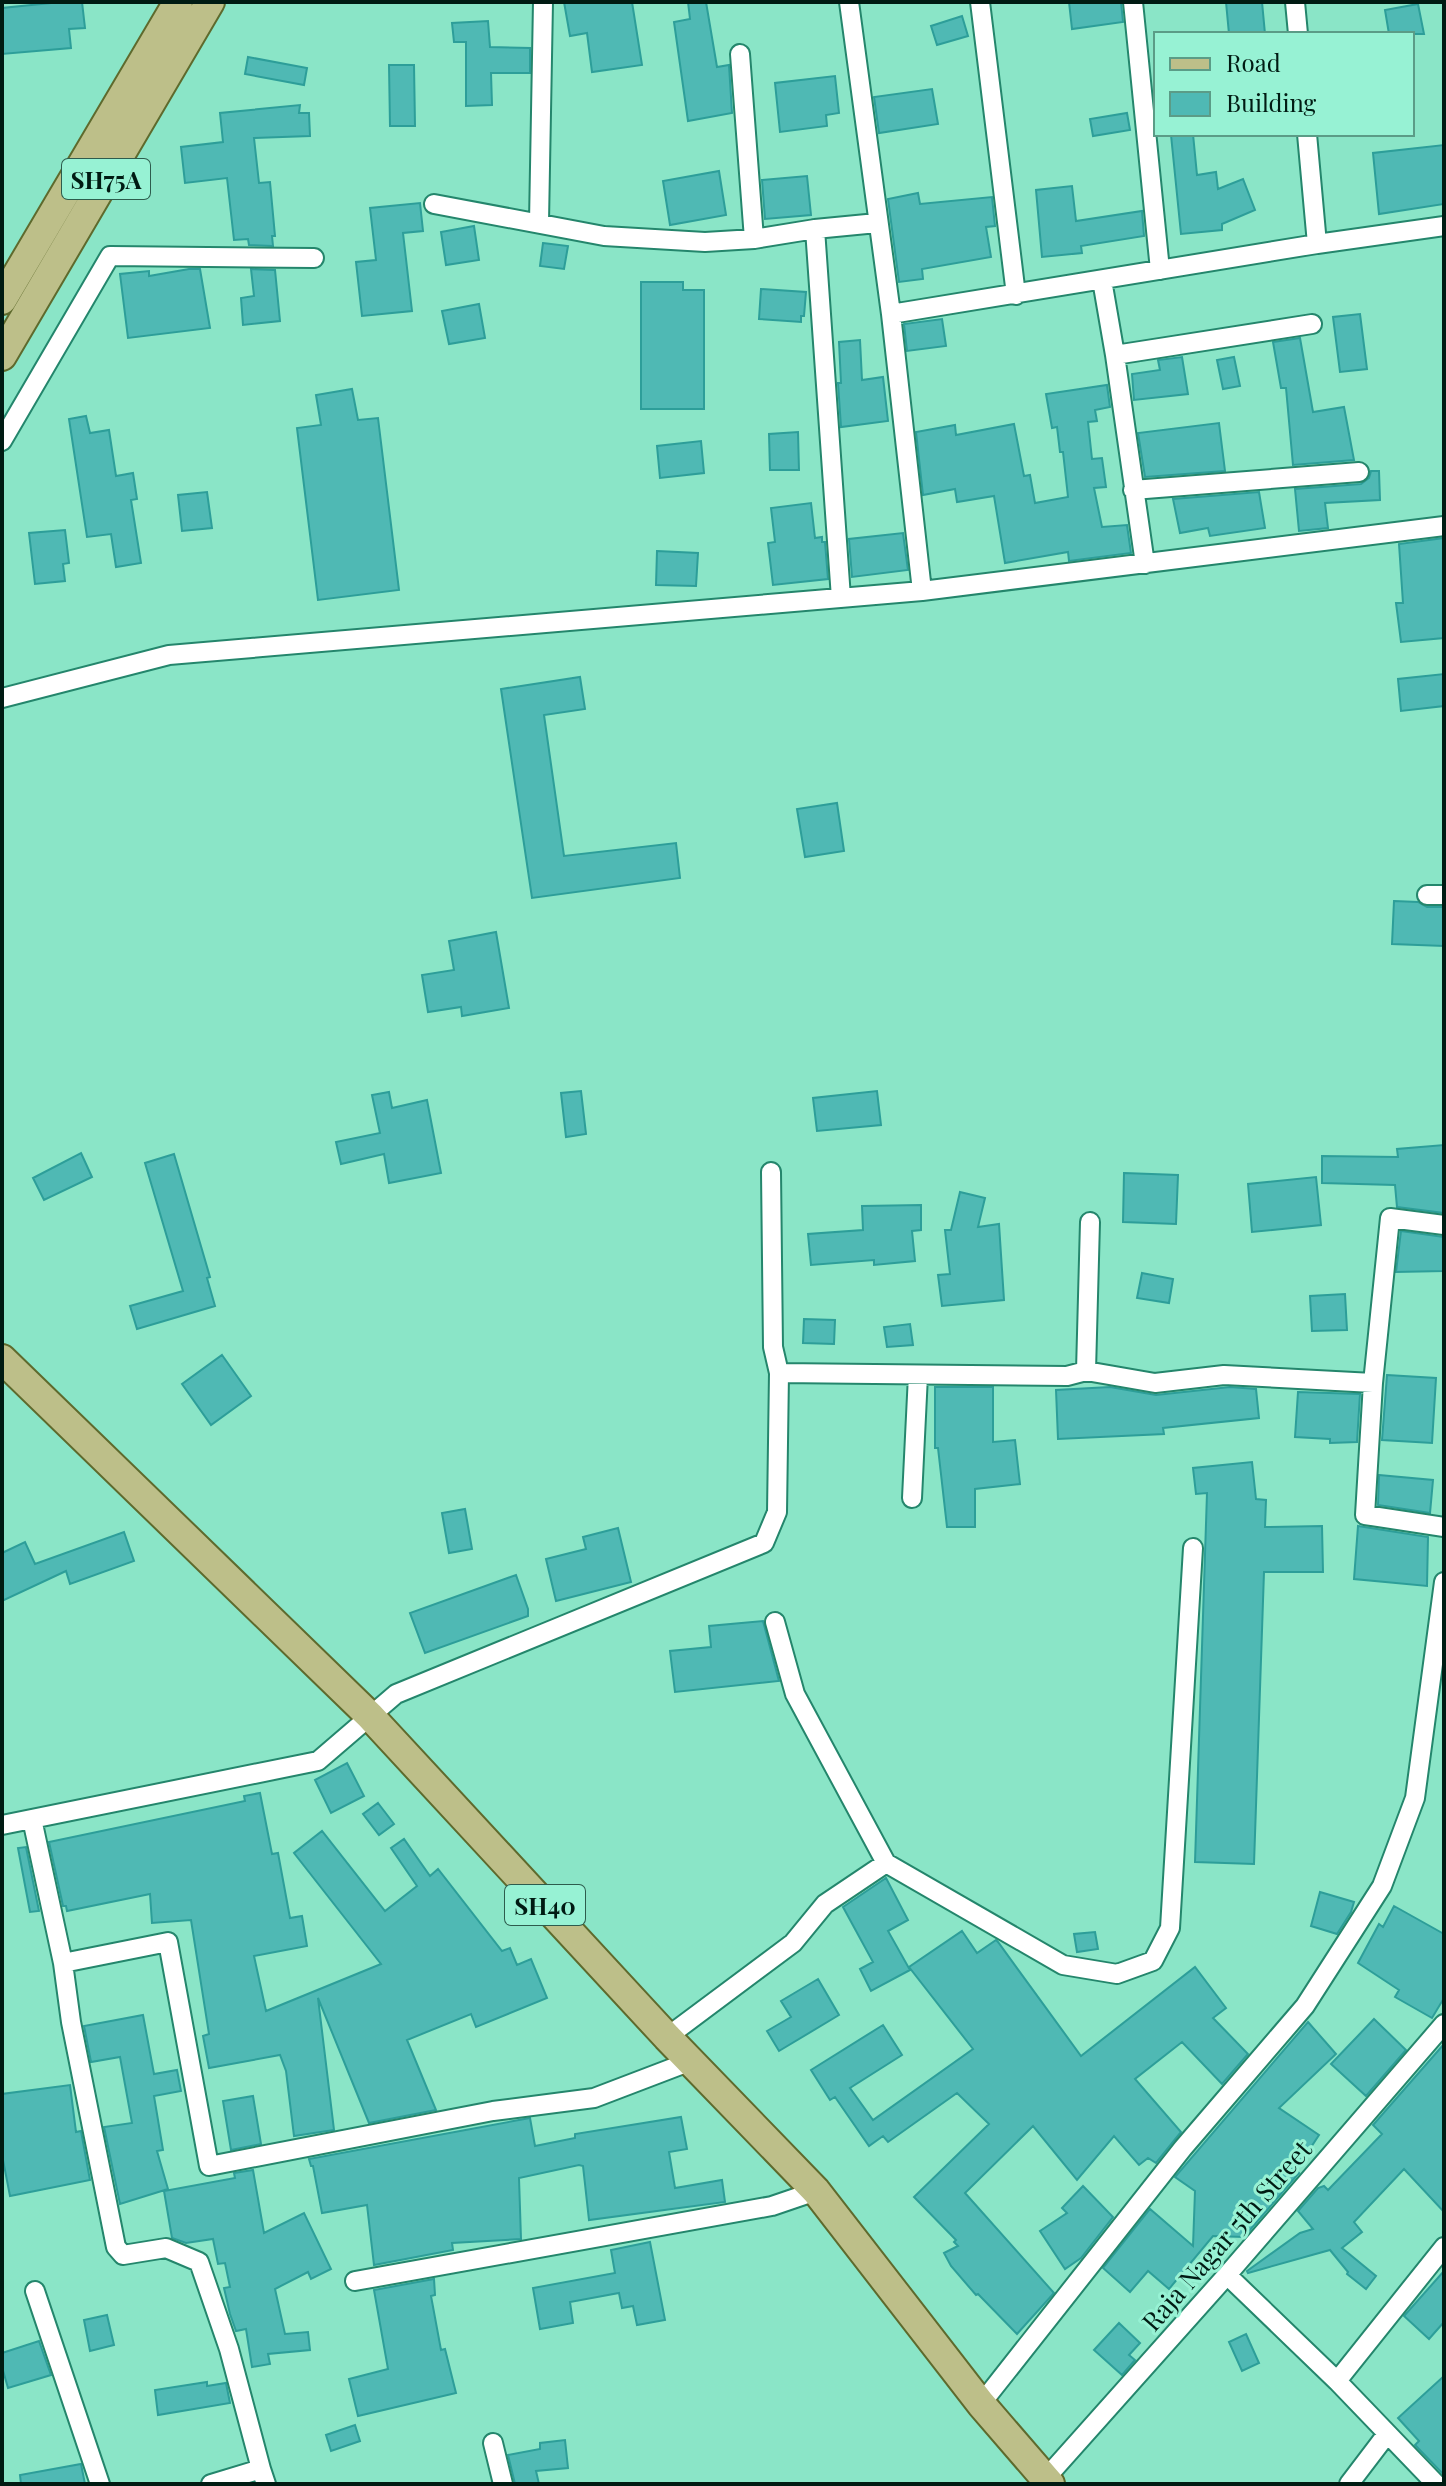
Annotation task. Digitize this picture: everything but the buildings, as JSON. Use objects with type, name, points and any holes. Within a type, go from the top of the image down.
[{"type":"main road","name":"SH75A","points":[[2,300],[178,2]]},
{"type":"main road","name":"SH75A","points":[[2,356],[210,2]]},
{"type":"main road","name":"SH40","points":[[2,1359],[370,1716],[667,2037],[816,2191],[981,2404],[1047,2482]]},
{"type":"street","points":[[539,222],[543,2]]},
{"type":"street","points":[[849,2],[891,314],[922,591]]},
{"type":"street","points":[[980,2],[1016,295]]},
{"type":"street","points":[[1133,2],[1160,270]]},
{"type":"street","points":[[1298,3],[1298,32]]},
{"type":"street","points":[[740,54],[754,239]]},
{"type":"street","points":[[1307,136],[1317,244]]},
{"type":"street","points":[[434,204],[604,236],[705,242],[877,223]]},
{"type":"street","points":[[891,314],[1444,226]]},
{"type":"street","points":[[815,229],[841,598]]},
{"type":"street","points":[[2,441],[110,256],[314,258]]},
{"type":"street","points":[[1102,280],[1145,564]]},
{"type":"street","points":[[1115,355],[1312,324]]},
{"type":"street","points":[[1133,490],[1359,472]]},
{"type":"street","points":[[2,698],[169,655],[922,591],[1444,526]]},
{"type":"street","points":[[2,1825],[318,1761],[396,1694],[764,1543],[777,1512],[779,1373],[773,1347],[771,1172]]},
{"type":"street","points":[[1444,1225],[1390,1218],[1373,1383],[1365,1515],[1444,1527]]},
{"type":"street","points":[[1086,1371],[1090,1222]]},
{"type":"street","points":[[779,1373],[1067,1376],[1086,1371],[1155,1383],[1224,1375],[1373,1383]]},
{"type":"street","points":[[912,1498],[918,1375]]},
{"type":"street","points":[[775,1622],[795,1694],[886,1863],[1063,1965],[1117,1974],[1153,1961],[1170,1928],[1193,1548]]},
{"type":"street","points":[[981,2404],[1183,2148],[1305,2006],[1382,1886],[1415,1798],[1444,1582]]},
{"type":"street","points":[[32,1819],[63,1963],[71,2022],[116,2247],[123,2255],[166,2248],[199,2262],[229,2349],[263,2477],[211,2484]]},
{"type":"street","points":[[667,2037],[793,1943],[825,1904],[886,1863]]},
{"type":"street","points":[[63,1963],[168,1942],[209,2166],[493,2111],[594,2098],[691,2061]]},
{"type":"street","name":"Raja Nagar 5th Street","points":[[1047,2482],[1444,2024]]},
{"type":"street","points":[[355,2281],[772,2206],[816,2191]]},
{"type":"street","points":[[1337,2381],[1444,2247]]},
{"type":"street","points":[[1227,2275],[1337,2381],[1436,2484]]},
{"type":"street","points":[[35,2291],[100,2484]]},
{"type":"street","points":[[1349,2484],[1387,2434]]},
{"type":"street","points":[[493,2443],[503,2484]]}]
